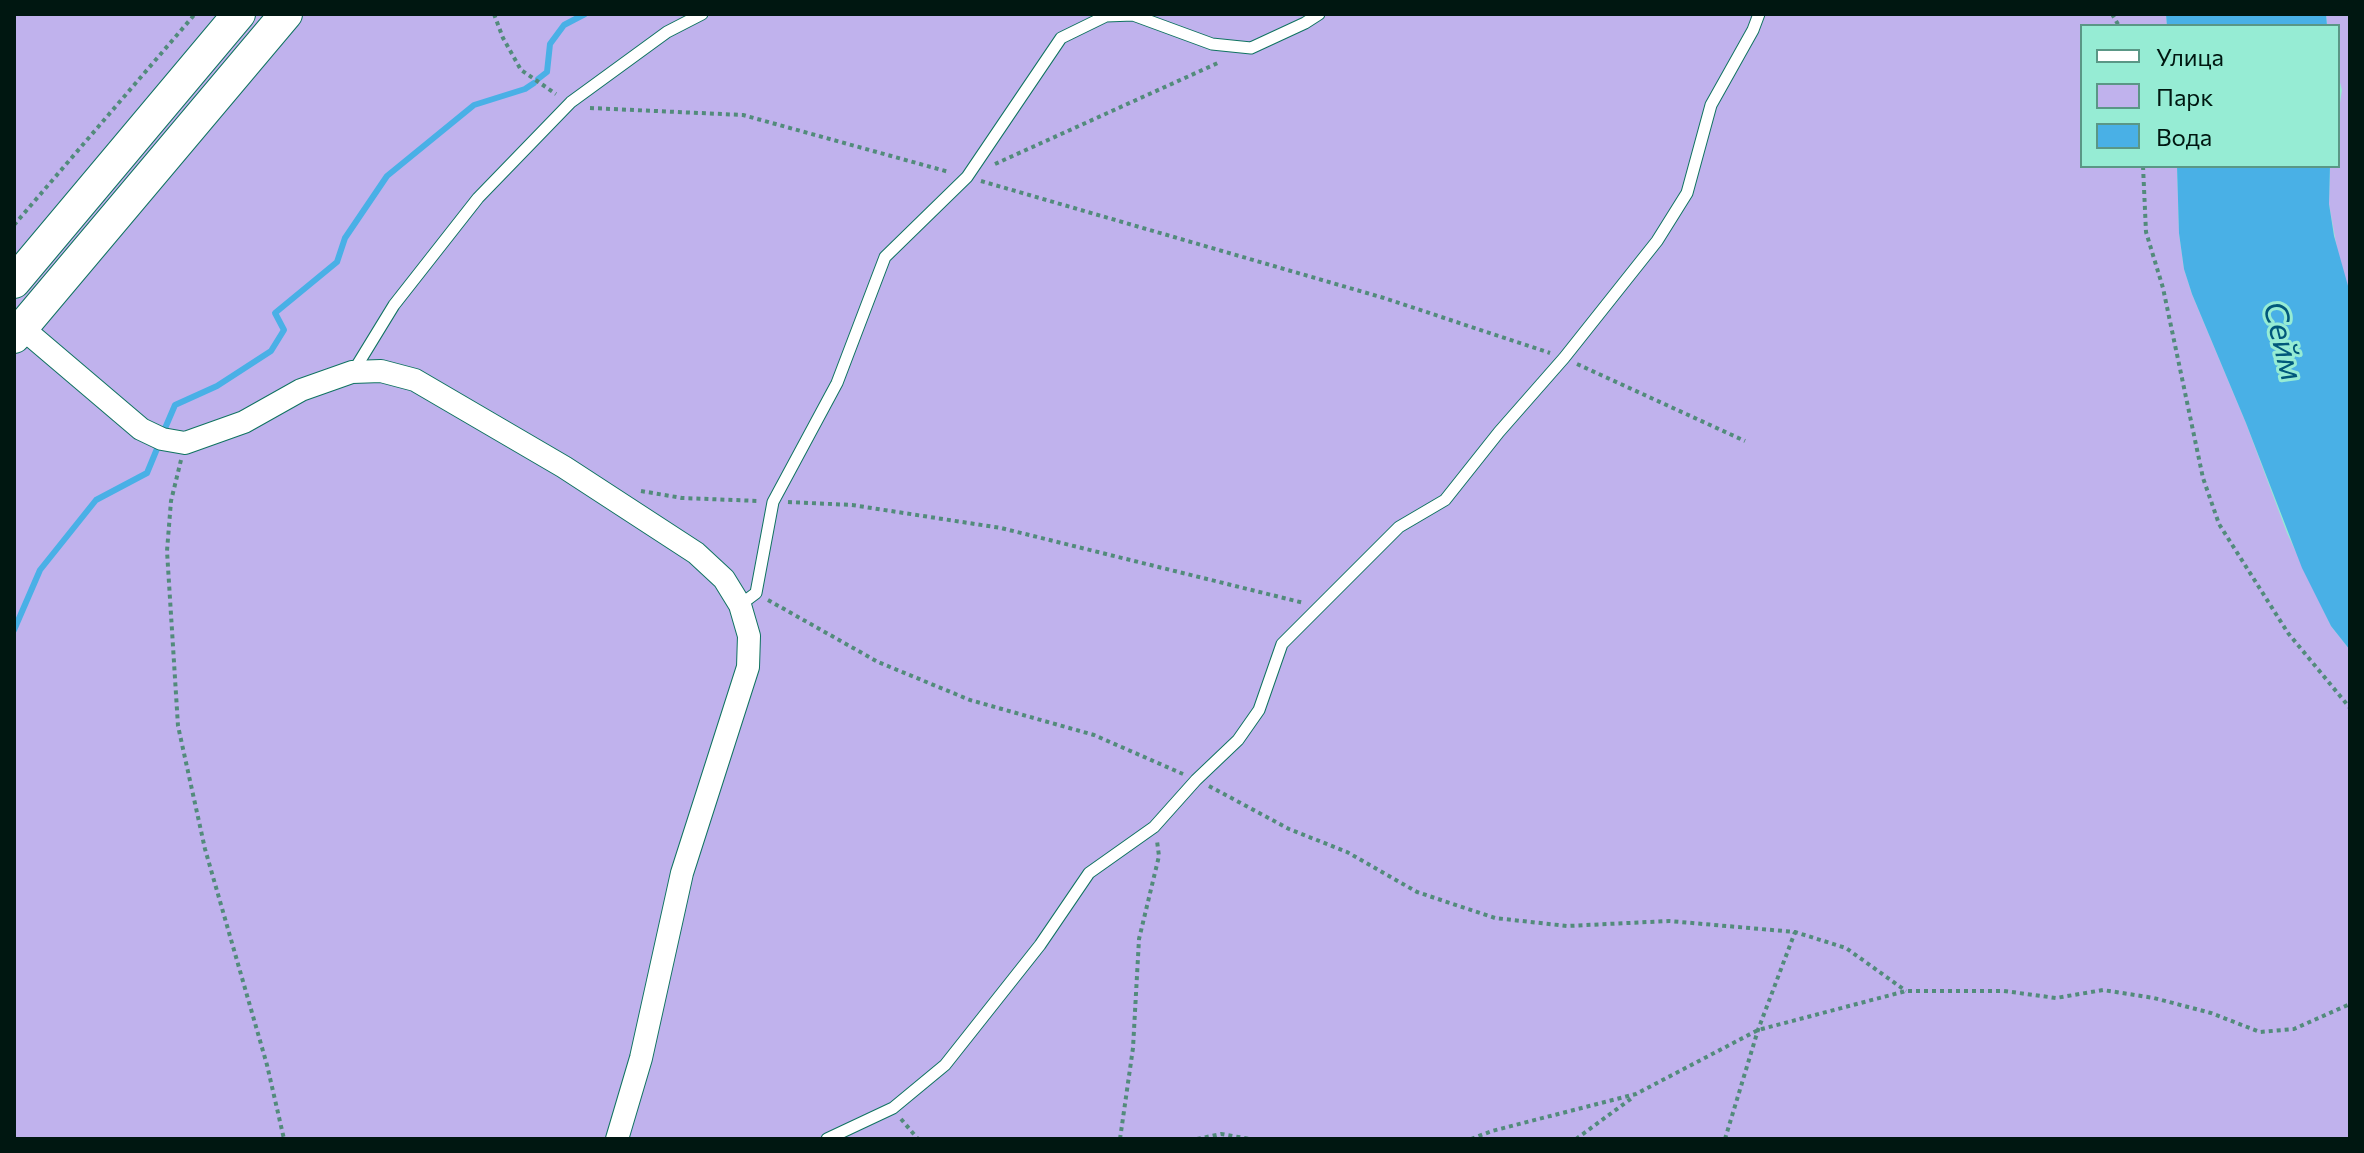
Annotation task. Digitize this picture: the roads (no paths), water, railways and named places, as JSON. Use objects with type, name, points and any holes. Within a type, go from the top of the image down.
[{"type":"street","points":[[14,282],[239,14]]},
{"type":"street","points":[[286,14],[17,329],[141,429],[162,439],[185,443],[244,422],[301,390],[352,372],[381,371],[415,380],[564,467],[696,553],[748,599],[748,667],[682,873],[641,1058],[617,1139]]},
{"type":"lane","points":[[352,372],[394,305],[478,198],[571,102],[667,32],[702,14]]},
{"type":"lane","points":[[748,599],[773,502],[837,383],[885,257],[967,177],[1061,38],[1102,15],[1133,15],[1212,44],[1251,48],[1319,14]]},
{"type":"lane","points":[[827,1139],[891,1109],[945,1065],[1040,945],[1089,873],[1154,827],[1196,780],[1238,740],[1259,710],[1282,644],[1399,527],[1445,500],[1564,358],[1657,241],[1687,193],[1711,105],[1759,14]]},
{"type":"water","points":[[2166,14],[2326,14],[2327,24],[2167,24]]},
{"type":"water","name":"Сейм","points":[[2177,168],[2330,168],[2329,204],[2334,236],[2350,293],[2350,650],[2331,626],[2302,568],[2192,294],[2184,269],[2179,233]]},
{"type":"waterway","points":[[538,79],[547,72],[550,44],[564,25],[585,14]]},
{"type":"waterway","points":[[163,433],[175,405],[217,386],[271,351],[284,330],[275,313],[337,262],[345,238],[387,176],[474,105],[525,89],[534,83]]},
{"type":"waterway","points":[[14,630],[40,570],[96,500],[147,473],[159,444]]}]
